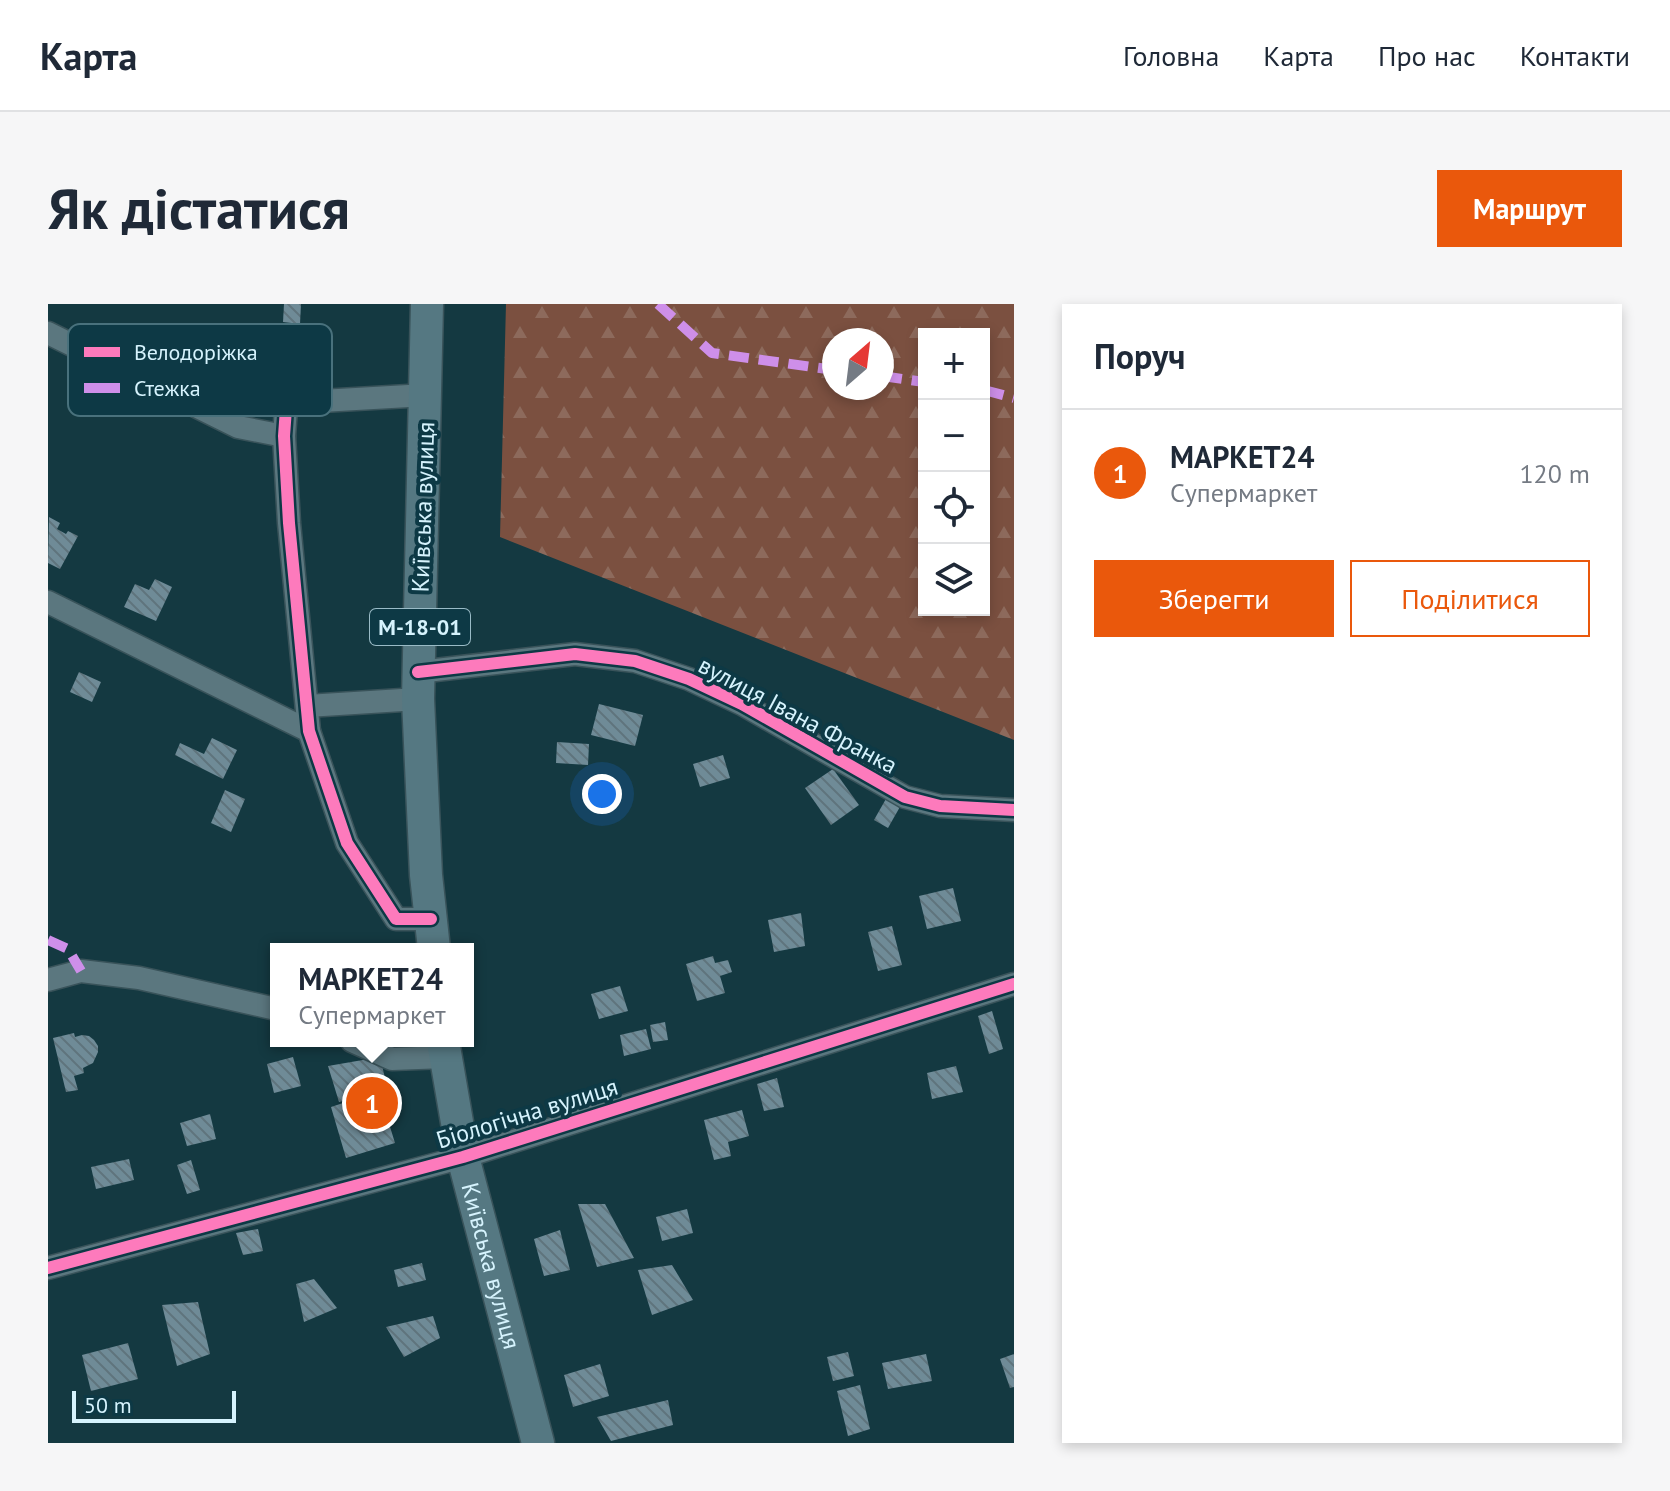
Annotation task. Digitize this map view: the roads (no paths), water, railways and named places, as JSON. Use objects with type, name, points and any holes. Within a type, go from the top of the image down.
[{"type":"highway","name":"Київська вулиця","points":[[427,304],[418,686],[426,875],[432,934]]},
{"type":"highway","name":"Київська вулиця","points":[[444,1049],[463,1157],[538,1443]]},
{"type":"street","points":[[48,333],[68,343]]},
{"type":"street","points":[[332,400],[426,395]]},
{"type":"street","points":[[216,416],[238,427],[284,436]]},
{"type":"street","points":[[285,416],[289,523],[309,731],[347,843],[396,919],[432,934]]},
{"type":"street","points":[[48,602],[309,731]]},
{"type":"street","name":"вулиця Івана Франка","points":[[307,706],[575,654],[635,661],[689,679],[742,704],[905,797],[940,806],[1014,810]]},
{"type":"street","points":[[48,980],[81,971],[139,978],[270,1008]]},
{"type":"street","name":"Біологічна вулиця","points":[[48,1268],[463,1157],[1014,984]]},
{"type":"street","points":[[365,1047],[392,1059],[444,1049]]},
{"type":"place","name":"МАРКЕТ24","points":[[372,1103]]}]
